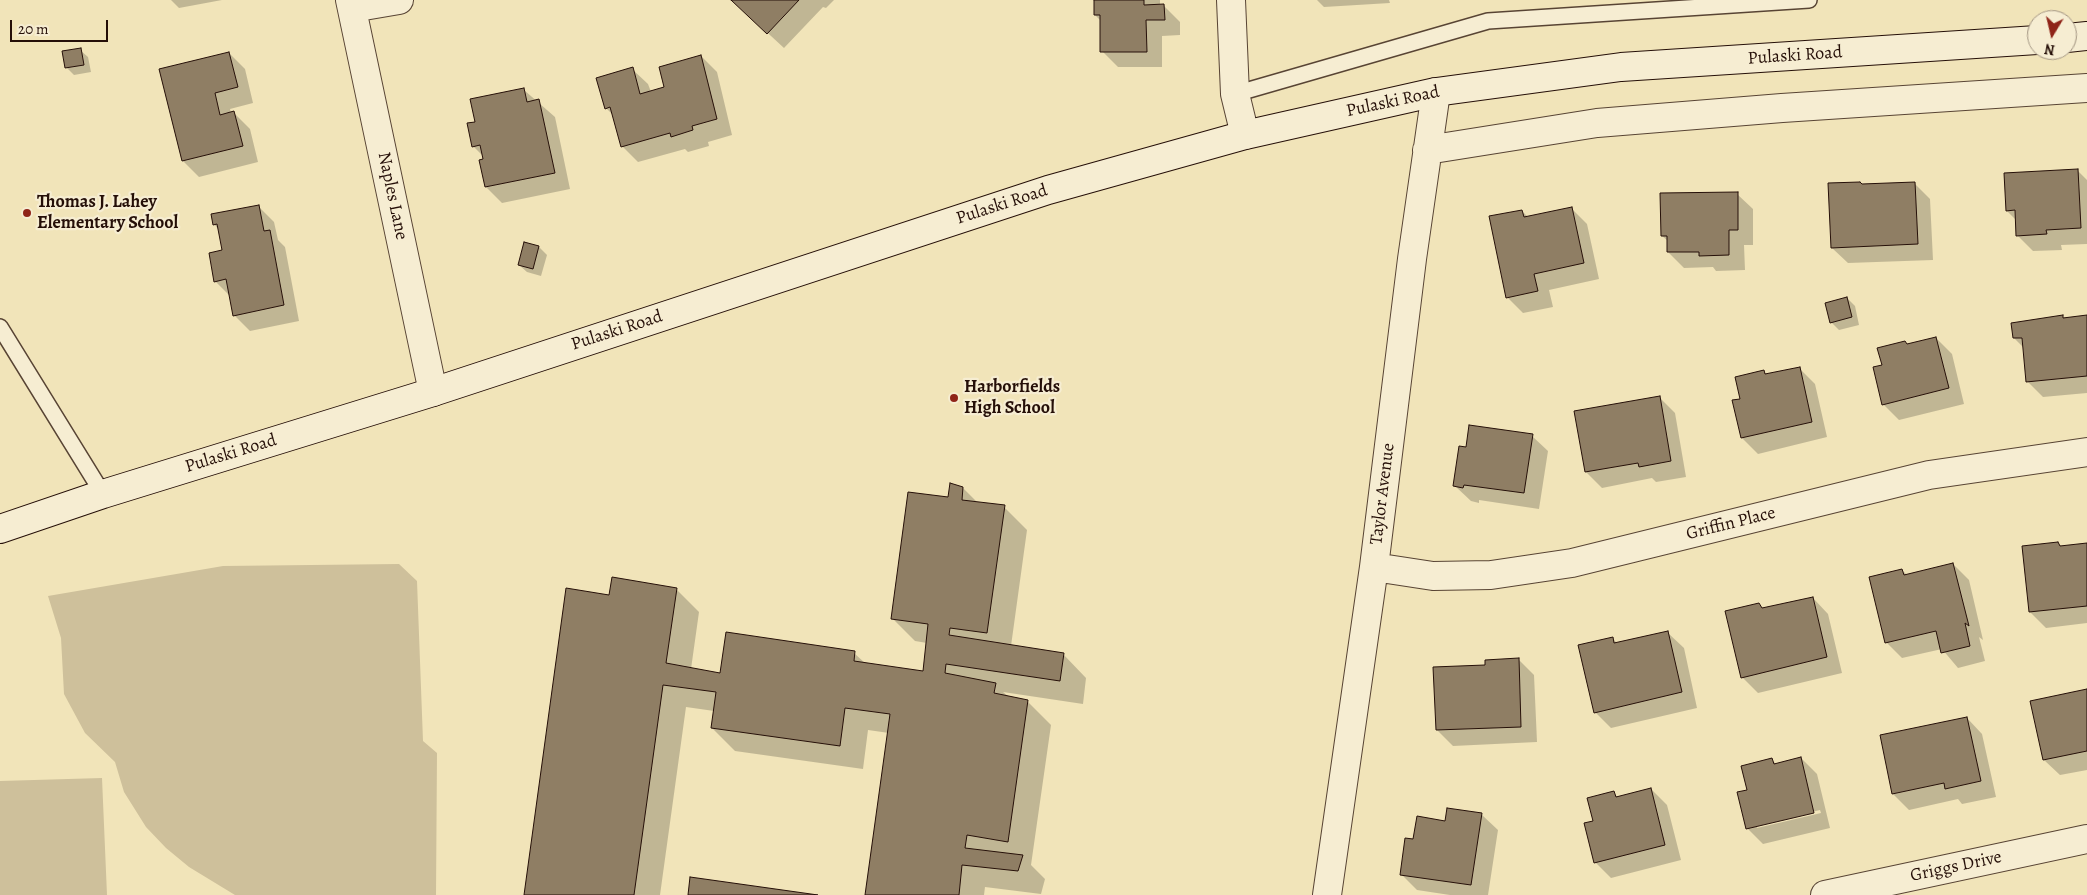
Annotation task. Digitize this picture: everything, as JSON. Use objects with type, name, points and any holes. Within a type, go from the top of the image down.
[{"type":"street","points":[[351,4],[400,0]]},
{"type":"street","points":[[1231,0],[1235,94],[1245,135]]},
{"type":"street","name":"Naples Lane","points":[[351,4],[433,392]]},
{"type":"street","name":"Pulaski Road","points":[[0,529],[103,494],[433,392],[1048,190],[1245,135],[1436,92],[1621,67],[2027,41]]},
{"type":"street","points":[[1427,150],[1598,124],[1782,108],[2087,88]]},
{"type":"street","name":"Taylor Avenue","points":[[1327,895],[1374,567],[1436,92]]},
{"type":"street","name":"Griffin Place","points":[[1374,567],[1433,576],[1491,575],[1572,563],[1929,475],[2087,452]]},
{"type":"street","name":"Griggs Drive","points":[[1825,895],[2087,839]]},
{"type":"lane","points":[[1235,94],[1488,21],[1809,0]]},
{"type":"lane","points":[[1,330],[103,494]]},
{"type":"shaded area","points":[[399,564],[417,581],[423,741],[437,753],[436,895],[235,895],[189,867],[166,848],[146,827],[124,792],[115,762],[85,733],[64,694],[61,638],[48,596],[223,566]]},
{"type":"shaded area","points":[[102,778],[107,895],[0,895],[0,781]]},
{"type":"building","points":[[731,0],[799,0],[767,34]]},
{"type":"building","points":[[1094,0],[1144,0],[1144,5],[1164,4],[1165,20],[1146,20],[1147,52],[1100,52],[1100,15],[1094,15]]},
{"type":"building","points":[[81,48],[84,65],[65,68],[62,51]]},
{"type":"building","points":[[229,52],[238,87],[215,93],[220,115],[234,111],[243,146],[182,161],[159,69]]},
{"type":"building","points":[[701,55],[717,119],[692,126],[693,130],[671,137],[670,133],[621,147],[610,107],[605,109],[596,78],[633,67],[640,94],[664,87],[659,67]]},
{"type":"building","points":[[524,88],[527,102],[539,99],[555,173],[485,187],[479,160],[483,159],[480,145],[472,147],[467,123],[475,122],[470,99]]},
{"type":"building","points":[[2078,169],[2081,228],[2046,230],[2047,234],[2016,236],[2015,210],[2006,211],[2004,173]]},
{"type":"building","points":[[1860,182],[1862,184],[1915,182],[1918,244],[1831,248],[1828,183]]},
{"type":"building","points":[[1738,192],[1738,230],[1729,230],[1729,255],[1699,256],[1699,252],[1667,252],[1667,236],[1661,236],[1660,193]]},
{"type":"building","points":[[259,205],[264,231],[270,230],[284,305],[233,316],[226,279],[214,282],[209,253],[222,250],[217,224],[213,225],[211,214]]},
{"type":"building","points":[[1572,207],[1584,263],[1534,274],[1538,291],[1506,298],[1489,216],[1522,210],[1524,217]]},
{"type":"building","points":[[524,242],[539,246],[533,269],[518,265]]},
{"type":"building","points":[[1847,297],[1852,317],[1830,323],[1825,303]]},
{"type":"building","points":[[2063,315],[2063,318],[2087,315],[2087,376],[2026,382],[2022,338],[2013,338],[2011,323]]},
{"type":"building","points":[[1936,337],[1949,388],[1882,405],[1873,367],[1882,365],[1877,348],[1905,341],[1907,344]]},
{"type":"building","points":[[1800,367],[1812,422],[1741,438],[1732,400],[1740,399],[1735,377],[1764,370],[1765,374]]},
{"type":"building","points":[[1660,396],[1671,461],[1639,467],[1638,463],[1585,472],[1574,411]]},
{"type":"building","points":[[1469,425],[1533,434],[1524,493],[1464,485],[1463,488],[1453,486],[1459,446],[1466,447]]},
{"type":"building","points":[[950,483],[963,487],[962,500],[1005,505],[987,633],[950,628],[949,635],[1064,653],[1060,681],[946,664],[945,673],[996,683],[994,693],[1028,700],[1008,842],[967,835],[965,848],[1023,855],[1018,871],[962,865],[959,895],[865,895],[890,714],[845,708],[840,746],[711,728],[716,692],[663,685],[634,895],[524,895],[566,588],[609,595],[612,577],[677,588],[666,663],[720,673],[726,632],[855,651],[854,661],[923,671],[928,624],[891,619],[908,492],[948,497]]},
{"type":"building","points":[[2058,542],[2060,546],[2087,543],[2087,606],[2029,612],[2022,546]]},
{"type":"building","points":[[1953,563],[1969,626],[1965,623],[1970,646],[1941,653],[1936,631],[1885,643],[1869,577],[1902,569],[1904,575]]},
{"type":"building","points":[[1813,597],[1827,657],[1741,678],[1725,611],[1759,603],[1762,608]]},
{"type":"building","points":[[1668,631],[1682,692],[1594,713],[1578,645],[1613,637],[1614,643]]},
{"type":"building","points":[[1519,658],[1521,727],[1436,730],[1433,667],[1485,665],[1485,660]]},
{"type":"building","points":[[2087,689],[2087,751],[2043,760],[2030,701]]},
{"type":"building","points":[[1967,717],[1981,781],[1945,789],[1944,783],[1892,794],[1880,735]]},
{"type":"building","points":[[1801,757],[1814,813],[1746,829],[1737,792],[1747,790],[1741,766],[1772,758],[1774,764]]},
{"type":"building","points":[[1651,788],[1665,845],[1594,863],[1584,823],[1593,821],[1587,798],[1614,791],[1616,797]]},
{"type":"building","points":[[1447,808],[1482,813],[1471,885],[1400,875],[1405,838],[1413,839],[1417,816],[1445,821]]},
{"type":"building","points":[[690,877],[818,895],[688,895]]},
{"type":"place","name":"Thomas J. Lahey Elementary School","points":[[27,213]]},
{"type":"place","name":"Harborfields High School","points":[[954,398]]}]
